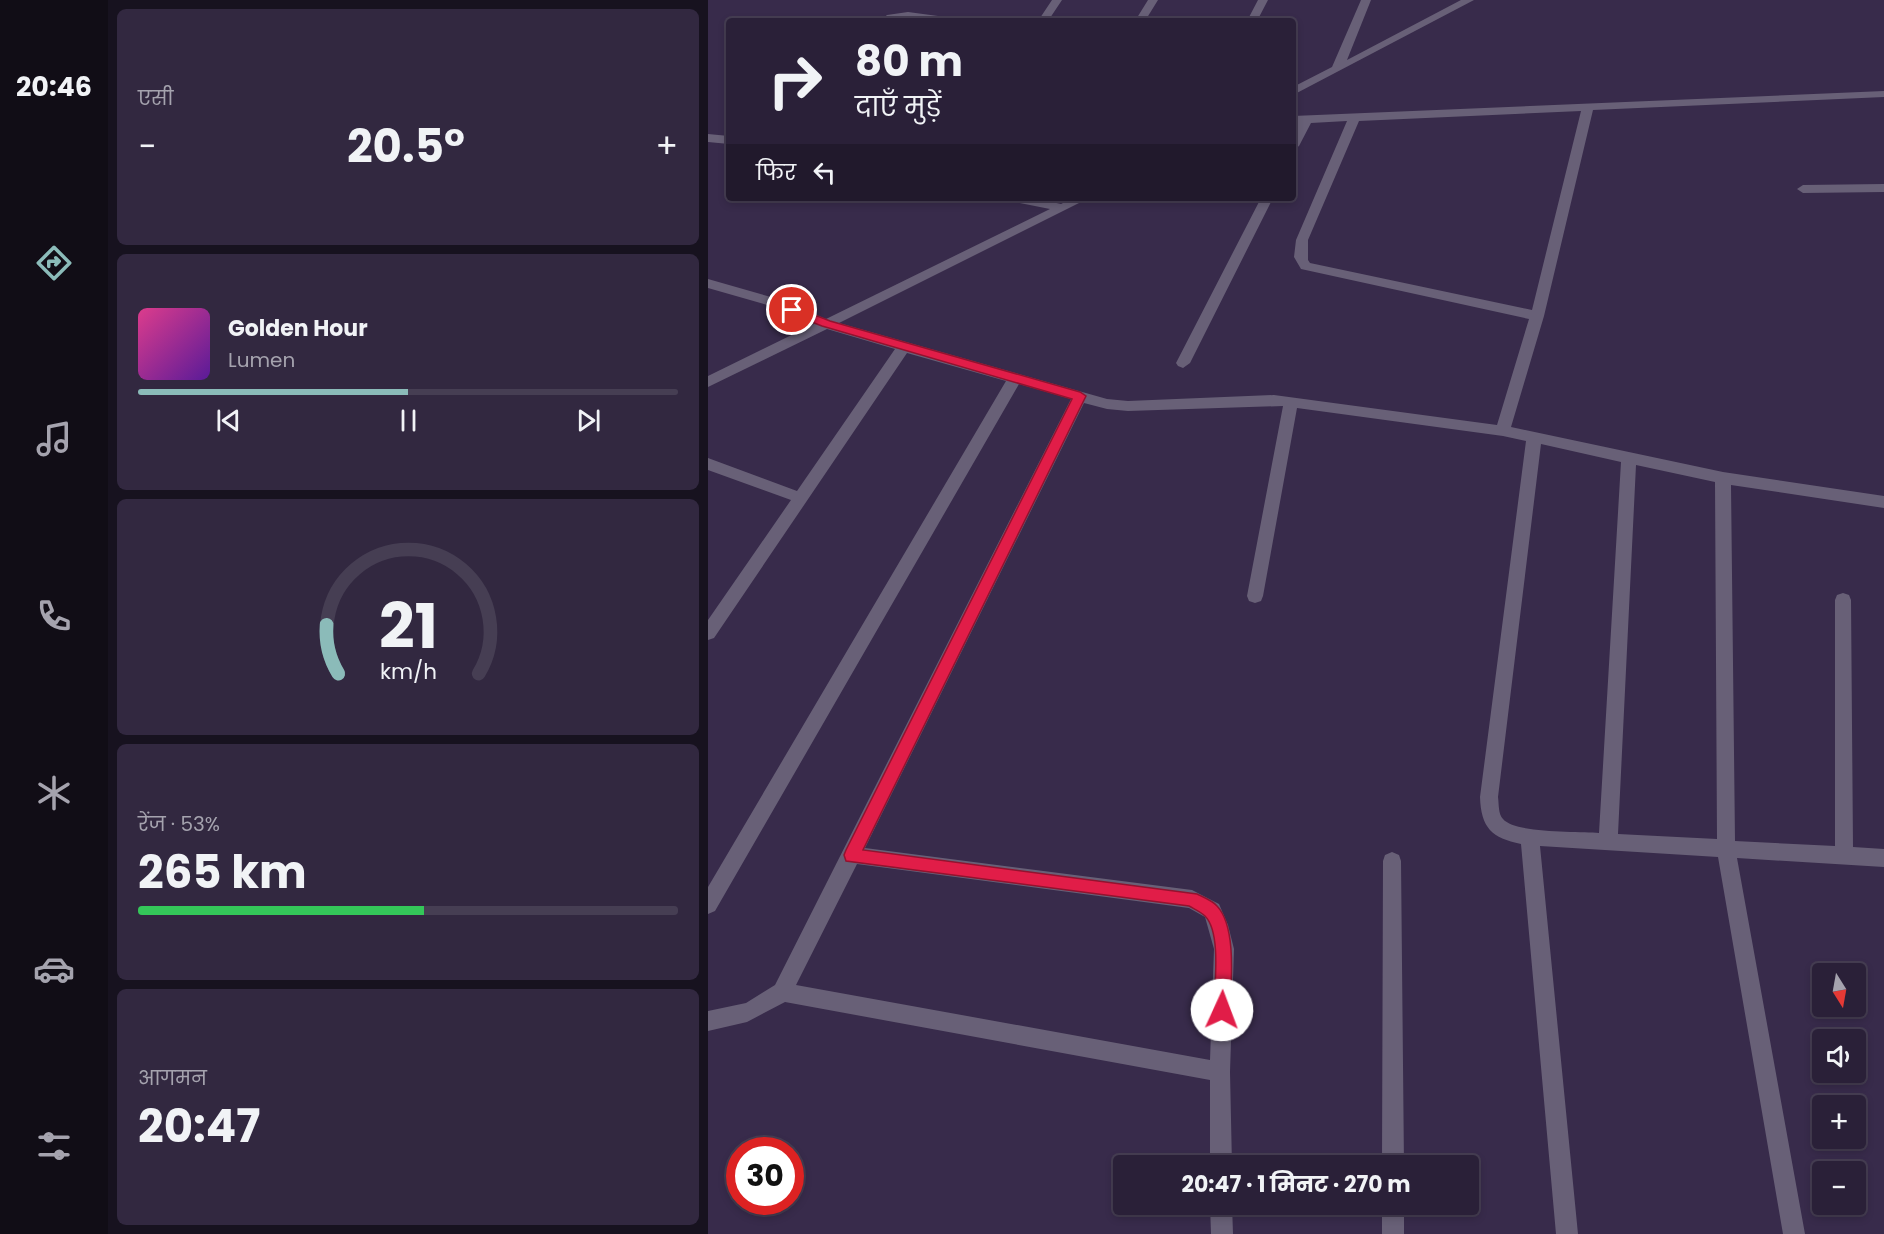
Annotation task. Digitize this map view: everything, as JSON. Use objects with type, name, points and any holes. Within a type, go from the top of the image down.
[{"type":"street","points":[[1045,18],[1057,0]]},
{"type":"street","points":[[1142,18],[1153,0]]},
{"type":"street","points":[[1254,18],[1263,0]]},
{"type":"street","points":[[1337,69],[1366,0]]},
{"type":"street","points":[[1296,90],[1469,0]]},
{"type":"street","points":[[890,18],[904,16],[924,18]]},
{"type":"street","points":[[1299,120],[1884,94]]},
{"type":"street","points":[[1503,431],[1537,316],[1588,108]]},
{"type":"street","points":[[1354,118],[1302,240],[1300,261],[1306,266],[1537,316]]},
{"type":"street","points":[[708,138],[726,140]]},
{"type":"street","points":[[1803,189],[1884,188]]},
{"type":"street","points":[[1029,201],[1063,208]]},
{"type":"street","points":[[708,382],[1077,201]]},
{"type":"street","points":[[1183,363],[1265,201]]},
{"type":"street","points":[[708,283],[776,303],[826,324],[1107,404],[1128,406],[1246,399],[1274,400],[1503,431],[1724,478],[1884,502]]},
{"type":"street","points":[[708,633],[904,347]]},
{"type":"street","points":[[708,904],[1015,378]]},
{"type":"street","points":[[708,1021],[734,1017],[782,992],[1080,396]]},
{"type":"street","points":[[1255,596],[1291,403]]},
{"type":"street","points":[[1534,437],[1489,797],[1491,819],[1506,834],[1530,837],[1884,858]]},
{"type":"street","points":[[1608,842],[1629,458]]},
{"type":"street","points":[[708,464],[801,498]]},
{"type":"street","points":[[1724,478],[1726,847],[1794,1234]]},
{"type":"street","points":[[1843,600],[1844,856]]},
{"type":"street","points":[[1530,837],[1567,1234]]},
{"type":"street","points":[[852,855],[1192,899],[1212,911],[1224,949],[1220,1072],[1221,1155]]},
{"type":"street","points":[[1392,861],[1393,1155]]},
{"type":"street","points":[[782,992],[1220,1072]]},
{"type":"street","points":[[1221,1215],[1222,1234]]},
{"type":"street","points":[[1393,1215],[1393,1234]]},
{"type":"route","points":[[792,310],[826,324],[1080,396],[852,855],[1192,899],[1212,911],[1218,925],[1224,949],[1222,1010]]}]
